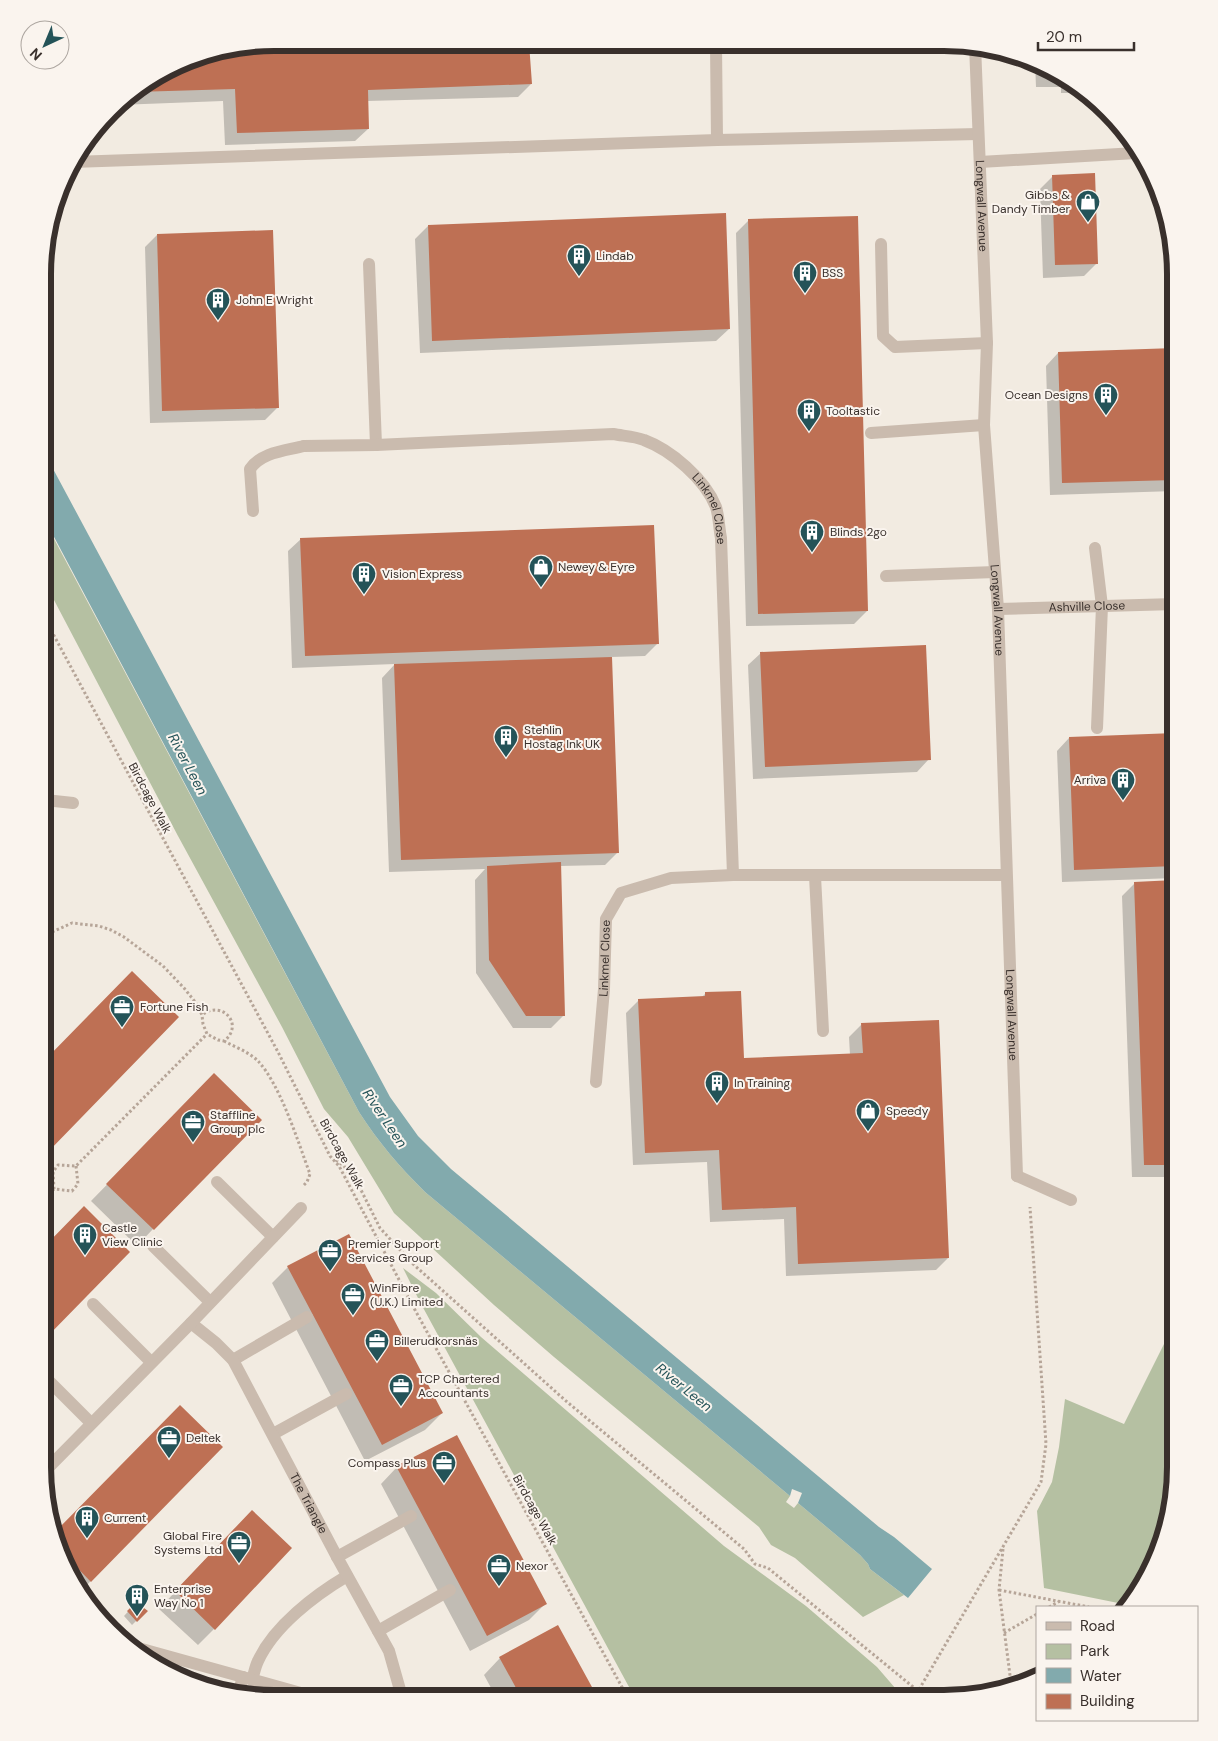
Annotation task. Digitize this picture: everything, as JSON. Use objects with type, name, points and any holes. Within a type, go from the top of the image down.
[{"type":"street","points":[[716,51],[717,140]]},
{"type":"street","name":"Longwall Avenue","points":[[975,53],[987,343],[984,425],[998,609],[1017,1176]]},
{"type":"street","points":[[82,162],[717,140],[978,134]]},
{"type":"street","points":[[980,162],[1132,154]]},
{"type":"street","points":[[881,244],[883,336],[895,347],[987,343]]},
{"type":"street","points":[[369,264],[376,445]]},
{"type":"street","points":[[871,433],[984,425]]},
{"type":"street","name":"Linkmel Close","points":[[253,511],[250,469],[255,462],[265,455],[304,446],[376,445],[613,434],[643,439],[668,452],[692,472],[706,490],[716,508],[721,538],[733,876]]},
{"type":"street","points":[[1095,548],[1102,606],[1097,728]]},
{"type":"street","points":[[886,576],[995,572]]},
{"type":"street","name":"Ashville Close","points":[[998,609],[1167,604]]},
{"type":"street","points":[[51,801],[73,803]]},
{"type":"street","name":"Linkmel Close","points":[[596,1082],[604,989],[606,920],[620,893],[671,878],[1006,875]]},
{"type":"street","points":[[815,876],[823,1031]]},
{"type":"street","points":[[1017,1176],[1071,1200]]},
{"type":"street","points":[[217,1182],[273,1237]]},
{"type":"street","points":[[51,1465],[301,1208]]},
{"type":"street","points":[[153,1246],[210,1302]]},
{"type":"street","points":[[93,1304],[151,1362]]},
{"type":"street","points":[[233,1360],[307,1317]]},
{"type":"street","name":"The Triangle","points":[[191,1323],[216,1343],[233,1360],[347,1576],[389,1650],[400,1690]]},
{"type":"street","points":[[51,1384],[91,1423]]},
{"type":"street","points":[[273,1434],[346,1394]]},
{"type":"street","points":[[337,1557],[410,1516]]},
{"type":"street","points":[[242,1687],[275,1636],[300,1609],[347,1576]]},
{"type":"street","points":[[378,1631],[450,1590]]},
{"type":"street","points":[[149,1651],[289,1690]]},
{"type":"path","name":"Birdcage Walk","points":[[51,630],[278,1052],[330,1156],[339,1166],[415,1310],[624,1690]]},
{"type":"path","points":[[51,932],[72,923],[84,923],[112,930],[124,937],[162,966],[190,994],[202,1015],[203,1024],[208,1034],[257,1060],[280,1098],[310,1174],[307,1182],[293,1196],[301,1208]]},
{"type":"path","points":[[202,1015],[217,1009],[229,1017],[233,1031],[224,1041]]},
{"type":"path","points":[[51,1192],[54,1189],[53,1172],[58,1166],[76,1166],[208,1034]]},
{"type":"path","points":[[330,1156],[344,1166],[361,1190],[380,1228],[413,1264],[566,1401],[744,1549],[754,1564],[768,1568],[917,1690]]},
{"type":"path","points":[[54,1189],[72,1191],[78,1184],[76,1166]]},
{"type":"path","points":[[919,1690],[1042,1482],[1046,1444],[1030,1200],[1017,1176]]},
{"type":"path","points":[[1003,1549],[999,1590],[1010,1679]]},
{"type":"path","points":[[999,1590],[1084,1606]]},
{"type":"path","points":[[1051,1606],[1060,1600]]},
{"type":"path","points":[[1004,1633],[1036,1615]]},
{"type":"green space","points":[[51,533],[359,1112],[382,1144],[425,1192],[790,1496],[786,1502],[794,1508],[798,1503],[860,1555],[870,1569],[904,1595],[863,1617],[795,1558],[771,1545],[759,1527],[554,1357],[394,1213],[348,1137],[324,1109],[282,1027],[178,836],[51,594]]},
{"type":"green space","points":[[403,1268],[436,1293],[481,1337],[724,1546],[806,1606],[877,1667],[897,1690],[631,1690]]},
{"type":"green space","points":[[1167,1338],[1167,1467],[1165,1496],[1155,1538],[1144,1565],[1120,1603],[1044,1588],[1037,1511],[1052,1482],[1065,1399],[1124,1424]]},
{"type":"water","name":"River Leen","points":[[51,465],[390,1097],[418,1136],[451,1169],[879,1527],[932,1569],[908,1598],[870,1569],[860,1555],[798,1503],[802,1493],[792,1489],[790,1496],[425,1192],[382,1144],[359,1112],[51,531]]},
{"type":"building","points":[[274,51],[530,51],[532,84],[368,90],[369,129],[237,133],[235,89],[146,92],[176,74],[203,63],[245,53]]},
{"type":"building","points":[[1095,173],[1098,264],[1055,265],[1052,175]]},
{"type":"building","name":"Lindab","points":[[726,213],[730,329],[432,341],[428,225]]},
{"type":"building","points":[[858,216],[868,611],[758,614],[748,219]]},
{"type":"building","name":"John E Wright","points":[[273,230],[279,408],[162,411],[157,234]]},
{"type":"building","name":"Ocean Designs","points":[[1167,348],[1167,480],[1062,483],[1058,352]]},
{"type":"building","name":"Newey & Eyre","points":[[654,525],[659,644],[305,656],[300,538]]},
{"type":"building","points":[[926,645],[931,760],[765,767],[760,652]]},
{"type":"building","name":"Stehlin Hostag Ink UK","points":[[612,657],[619,853],[401,860],[394,664]]},
{"type":"building","name":"Arriva","points":[[1167,733],[1167,866],[1074,870],[1069,737]]},
{"type":"building","points":[[561,862],[565,1016],[526,1016],[489,960],[487,866]]},
{"type":"building","points":[[1167,880],[1167,1165],[1144,1165],[1134,882]]},
{"type":"building","name":"Fortune Fish","points":[[132,971],[179,1017],[51,1149],[51,1054]]},
{"type":"building","points":[[741,991],[744,1058],[863,1053],[861,1023],[939,1020],[949,1258],[798,1264],[796,1207],[722,1210],[719,1150],[645,1153],[638,999],[705,996],[705,992]]},
{"type":"building","name":"Staffline Group plc","points":[[214,1073],[262,1120],[154,1230],[106,1184]]},
{"type":"building","name":"Castle View Clinic","points":[[84,1206],[130,1252],[51,1333],[51,1240]]},
{"type":"building","points":[[349,1234],[443,1413],[382,1445],[287,1266]]},
{"type":"building","points":[[180,1405],[223,1447],[91,1582],[73,1564],[60,1527]]},
{"type":"building","points":[[457,1435],[547,1604],[487,1636],[396,1466]]},
{"type":"building","name":"Global Fire Systems Ltd","points":[[252,1510],[292,1548],[215,1630],[175,1591]]},
{"type":"building","name":"Enterprise Way No 1","points":[[136,1602],[148,1611],[137,1622],[127,1611]]},
{"type":"building","points":[[558,1625],[594,1690],[517,1690],[499,1657]]},
{"type":"place","name":"Gibbs & Dandy Timber","points":[[1088,223]]},
{"type":"place","name":"Lindab","points":[[579,277]]},
{"type":"place","name":"BSS","points":[[805,294]]},
{"type":"place","name":"John E Wright","points":[[218,321]]},
{"type":"place","name":"Ocean Designs","points":[[1106,416]]},
{"type":"place","name":"Tooltastic","points":[[809,432]]},
{"type":"place","name":"Blinds 2go","points":[[812,553]]},
{"type":"place","name":"Newey & Eyre","points":[[541,588]]},
{"type":"place","name":"Vision Express","points":[[364,595]]},
{"type":"place","name":"Stehlin Hostag Ink UK","points":[[506,758]]},
{"type":"place","name":"Arriva","points":[[1123,801]]},
{"type":"place","name":"Fortune Fish","points":[[122,1028]]},
{"type":"place","name":"In Training","points":[[717,1104]]},
{"type":"place","name":"Speedy","points":[[868,1132]]},
{"type":"place","name":"Staffline Group plc","points":[[193,1143]]},
{"type":"place","name":"Castle View Clinic","points":[[85,1256]]},
{"type":"place","name":"Premier Support Services Group","points":[[330,1272]]},
{"type":"place","name":"WinFibre (U.K.) Limited","points":[[353,1316]]},
{"type":"place","name":"Billerudkorsnäs","points":[[377,1362]]},
{"type":"place","name":"TCP Chartered Accountants","points":[[401,1407]]},
{"type":"place","name":"Deltek","points":[[169,1459]]},
{"type":"place","name":"Compass Plus","points":[[444,1484]]},
{"type":"place","name":"Current","points":[[87,1539]]},
{"type":"place","name":"Global Fire Systems Ltd","points":[[239,1564]]},
{"type":"place","name":"Nexor","points":[[499,1587]]},
{"type":"place","name":"Enterprise Way No 1","points":[[137,1617]]}]
